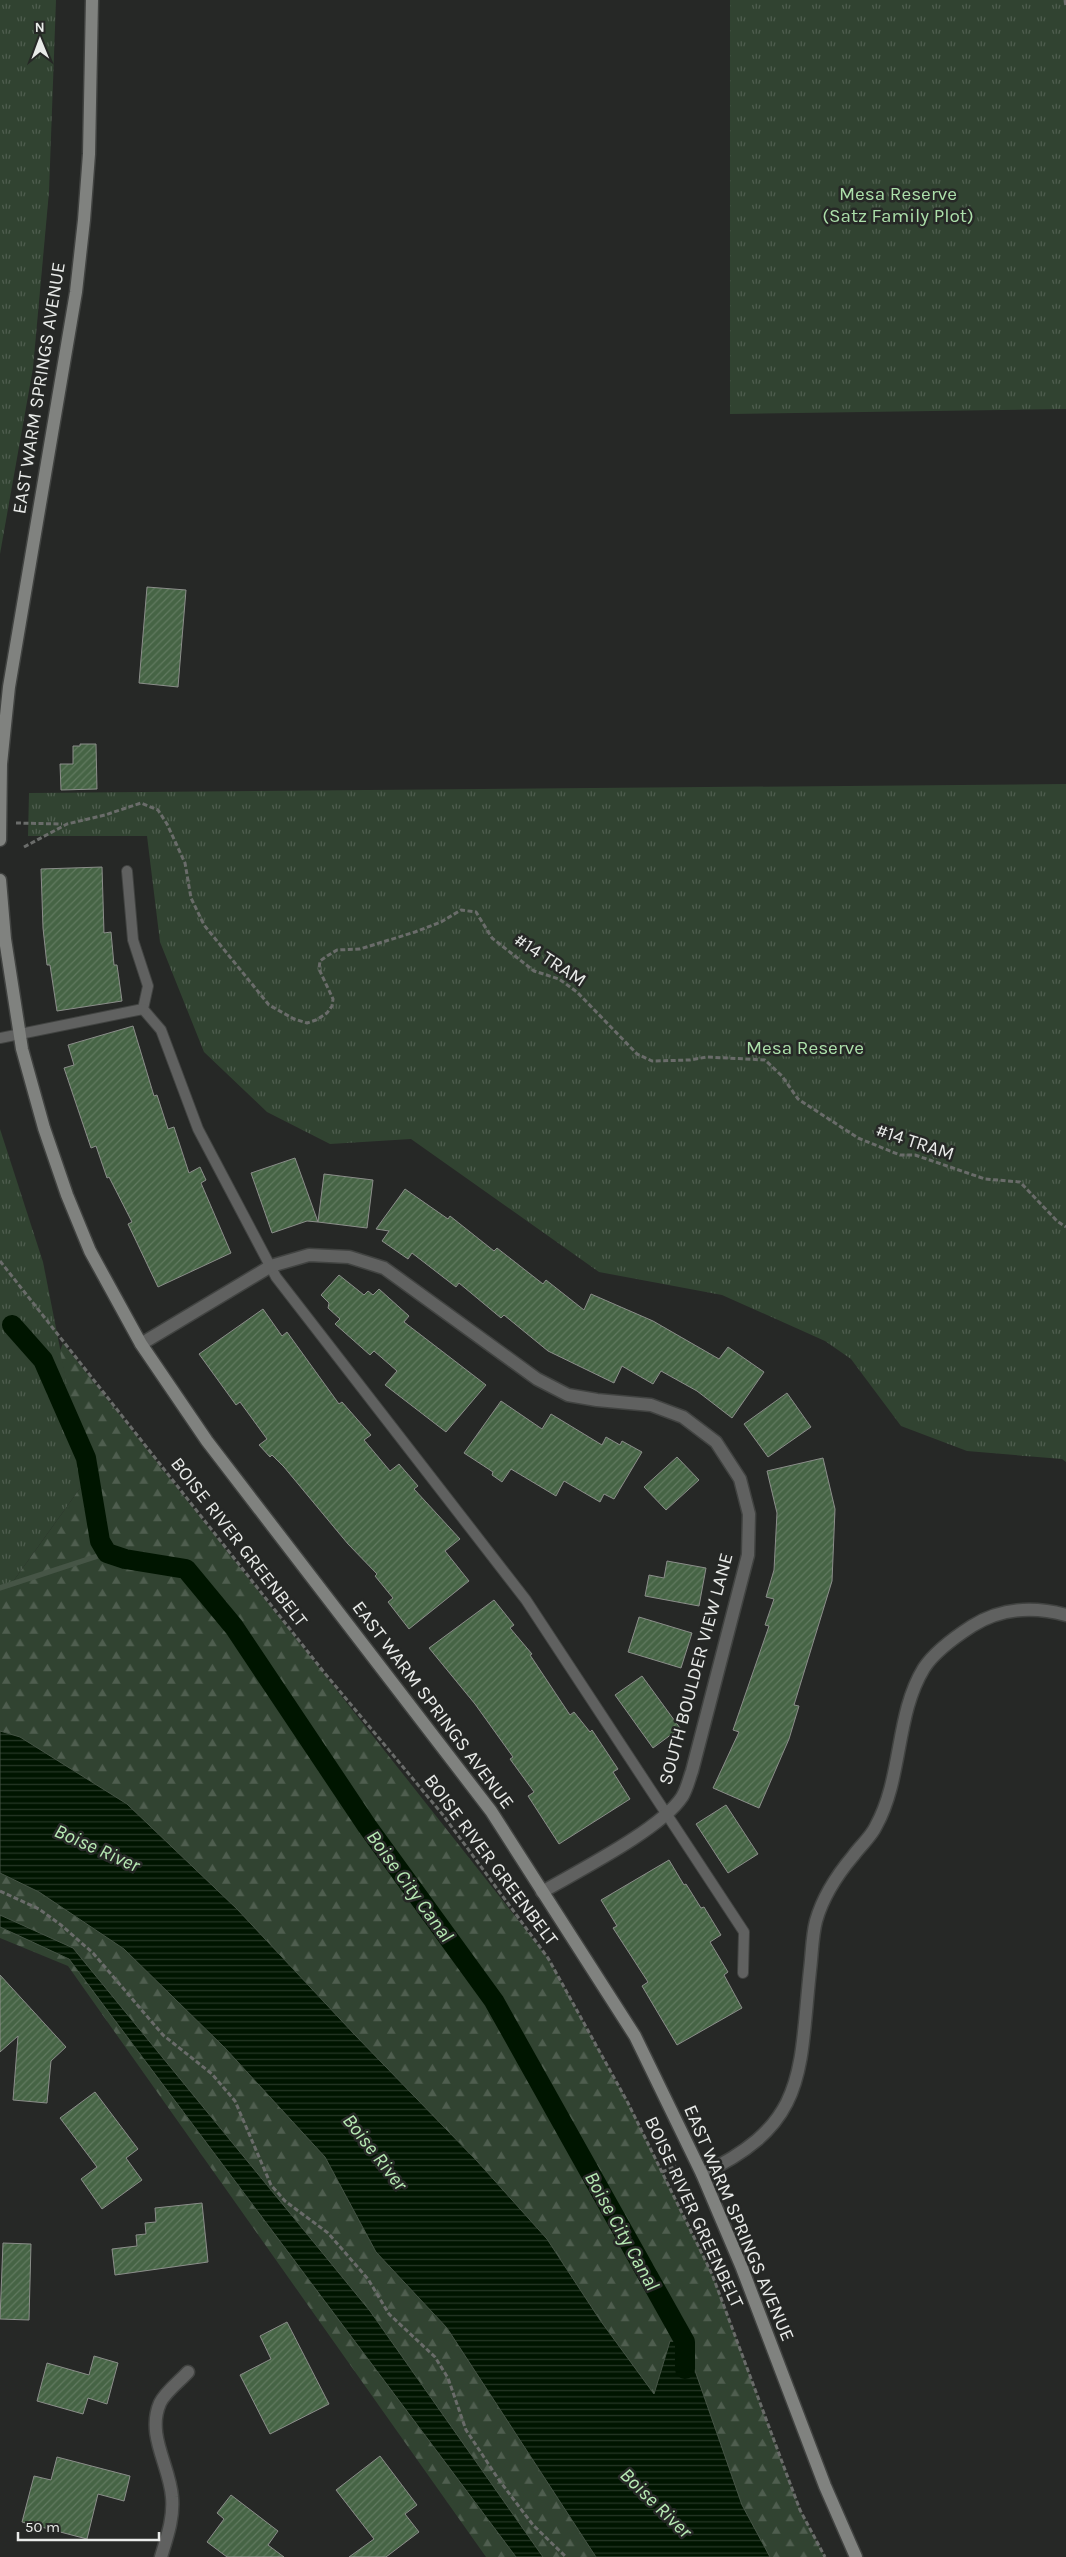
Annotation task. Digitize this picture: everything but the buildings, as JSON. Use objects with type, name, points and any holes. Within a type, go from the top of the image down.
[{"type":"street","name":"EAST WARM SPRINGS AVENUE","points":[[0,840],[1,764],[9,687],[78,274],[89,154],[92,0]]},
{"type":"street","name":"EAST WARM SPRINGS AVENUE","points":[[0,880],[4,939],[20,1036],[44,1128],[67,1194],[90,1251],[141,1344],[207,1441],[485,1804],[635,2036],[702,2174],[742,2268],[825,2486],[856,2557]]},
{"type":"street","name":"SOUTH BOULDER VIEW LANE","points":[[141,1344],[271,1266],[309,1255],[349,1256],[384,1268],[537,1379],[568,1395],[597,1400],[651,1404],[684,1416],[716,1442],[740,1479],[749,1514],[748,1556],[692,1771],[682,1796],[667,1814],[650,1827],[542,1892]]},
{"type":"street","points":[[702,2174],[748,2149],[781,2117],[792,2094],[799,2068],[816,1922],[829,1888],[876,1828],[889,1797],[909,1702],[924,1668],[952,1639],[987,1617],[1020,1609],[1048,1610],[1066,1615]]},
{"type":"street","points":[[161,2557],[172,2514],[172,2496],[158,2448],[156,2420],[160,2403],[188,2372]]},
{"type":"lane","points":[[127,871],[133,940],[148,986],[143,1009]]},
{"type":"lane","points":[[0,1038],[20,1036],[143,1009]]},
{"type":"lane","points":[[143,1009],[161,1030],[198,1129],[276,1277],[526,1600],[744,1932],[743,1973]]},
{"type":"path","points":[[1065,0],[1066,7]]},
{"type":"path","name":"#14 TRAM","points":[[0,823],[34,822],[53,826],[105,815],[141,803],[158,810],[167,824],[185,863],[191,898],[204,925],[269,1005],[294,1019],[307,1023],[327,1013],[332,1006],[333,999],[319,969],[320,961],[327,956],[337,950],[360,949],[415,932],[442,922],[461,910],[476,912],[492,938],[534,971],[559,979],[577,992],[637,1054],[652,1060],[690,1060],[707,1057],[765,1060],[782,1076],[798,1099],[858,1138],[900,1155],[915,1155],[985,1180],[1020,1182],[1066,1227]]},
{"type":"path","name":"#14 TRAM","points":[[24,847],[67,824]]},
{"type":"path","name":"BOISE RIVER GREENBELT","points":[[0,1261],[324,1671],[443,1815],[548,1958],[628,2103],[712,2274],[800,2510],[824,2557]]},
{"type":"path","points":[[0,1891],[39,1909],[93,1953],[163,2035],[212,2074],[235,2101],[272,2184],[285,2201],[328,2233],[368,2279],[389,2314],[435,2357],[448,2378],[466,2430],[533,2524],[566,2557]]},
{"type":"path","points":[[662,2172],[676,2166]]},
{"type":"green space","points":[[0,0],[56,0],[49,192],[33,368],[0,554]]},
{"type":"green space","name":"Mesa Reserve (Satz Family Plot)","points":[[730,0],[1066,0],[1066,409],[730,414]]},
{"type":"green space","name":"Mesa Reserve","points":[[1066,784],[1066,1462],[1062,1459],[967,1451],[901,1426],[851,1359],[825,1341],[722,1295],[599,1272],[411,1139],[330,1144],[267,1112],[204,1052],[160,942],[147,836],[28,836],[29,793]]},
{"type":"green space","points":[[0,1129],[43,1262],[86,1480],[12,1583],[0,1587]]},
{"type":"green space","points":[[63,1343],[548,1958],[628,2103],[712,2274],[800,2510],[825,2557],[770,2557],[742,2505],[685,2342],[670,2341],[654,2395],[600,2320],[547,2239],[477,2161],[237,1909],[127,1804],[20,1737],[0,1731],[0,1587],[12,1583],[86,1480],[60,1351]]},
{"type":"green space","points":[[0,1873],[39,1892],[124,1949],[225,2048],[325,2157],[376,2252],[447,2328],[596,2557],[543,2557],[370,2311],[73,1948],[0,1915]]},
{"type":"green space","points":[[0,1927],[69,1959],[516,2557],[486,2557],[68,1966],[0,1938]]},
{"type":"water","name":"Boise River","points":[[0,1731],[20,1737],[127,1804],[237,1909],[477,2161],[547,2239],[600,2320],[654,2394],[670,2341],[685,2342],[742,2505],[770,2557],[596,2557],[447,2328],[376,2252],[325,2157],[225,2048],[124,1949],[39,1892],[0,1873]]},
{"type":"water","points":[[0,1915],[73,1948],[370,2311],[543,2557],[516,2557],[69,1959],[0,1927]]},
{"type":"waterway","name":"Boise City Canal","points":[[12,1325],[43,1360],[86,1458],[100,1541],[107,1553],[125,1559],[186,1569],[234,1627],[367,1826],[494,2001],[685,2342],[685,2369]]},
{"type":"waterway","points":[[0,1588],[107,1553]]}]
